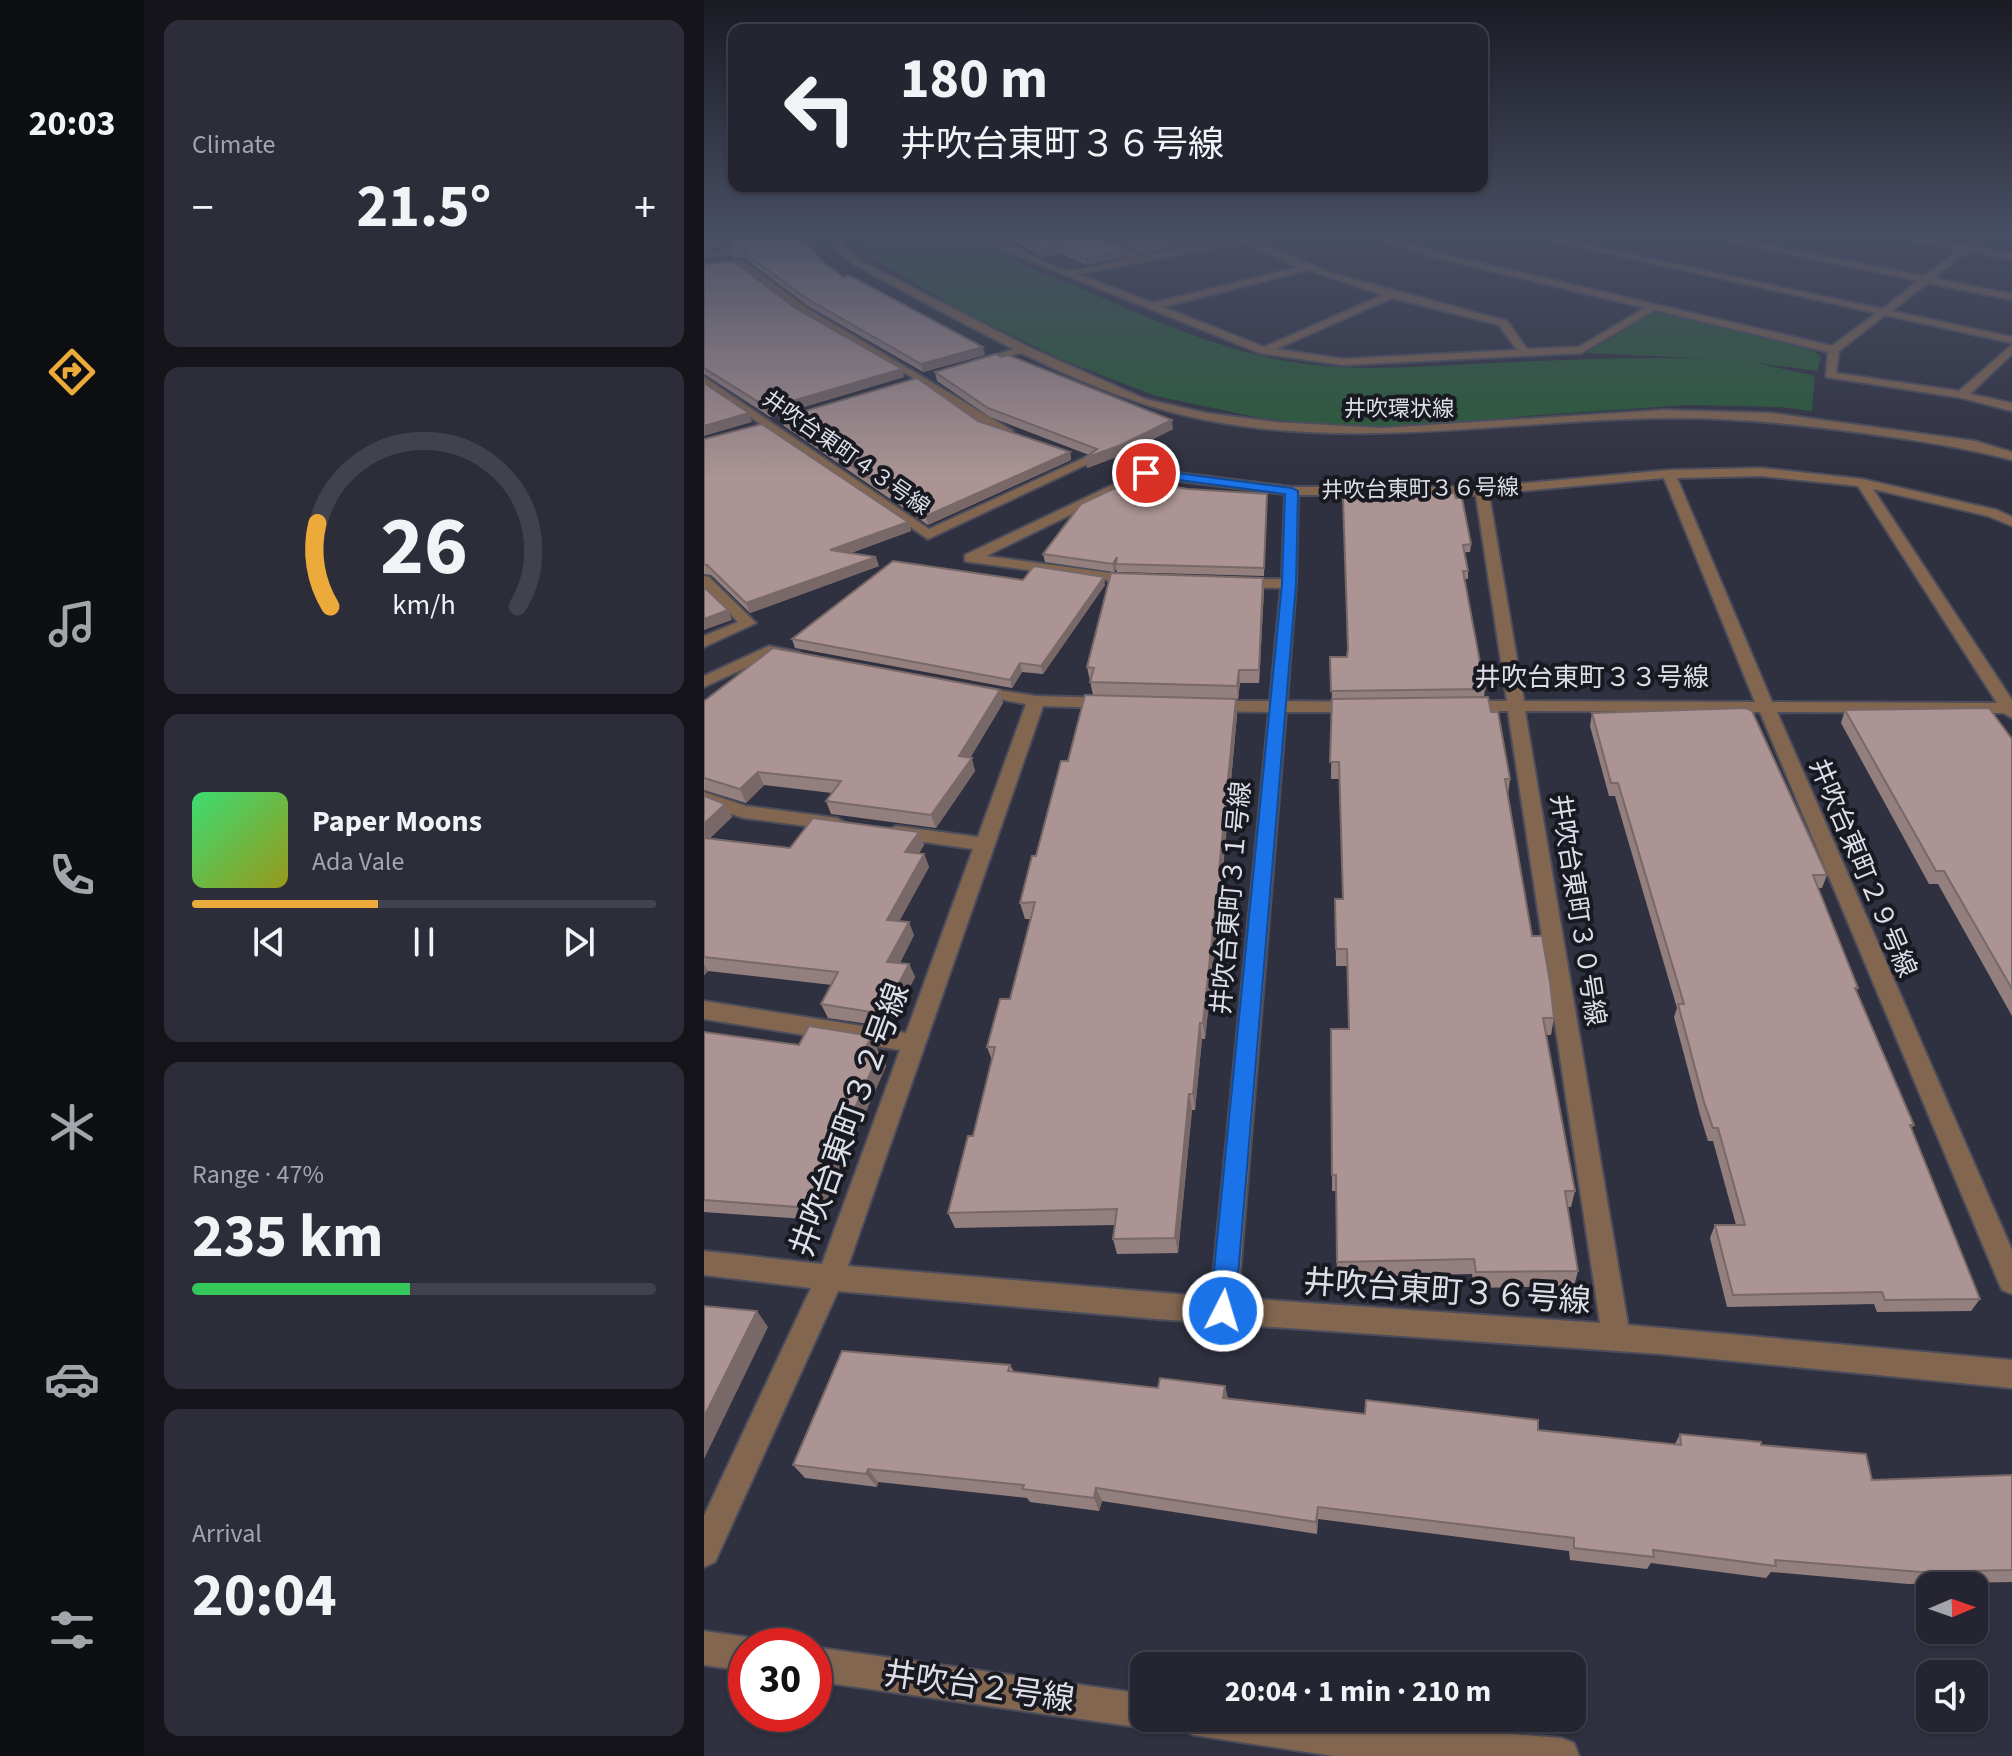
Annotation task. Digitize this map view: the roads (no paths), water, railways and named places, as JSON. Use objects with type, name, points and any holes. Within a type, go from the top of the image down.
[{"type":"street","points":[[806,314],[920,378],[985,423],[1015,434]]},
{"type":"street","name":"井吹環状線","points":[[956,314],[1024,349],[1141,401],[1206,417],[1275,426],[1382,432],[1664,414],[1771,417],[1961,443],[2012,456]]},
{"type":"street","points":[[1169,314],[1264,351],[1343,362],[1581,350],[1642,314]]},
{"type":"street","points":[[1264,351],[1347,314]]},
{"type":"street","points":[[1466,314],[1503,323],[1525,354]]},
{"type":"street","points":[[1678,314],[1834,350]]},
{"type":"street","points":[[1881,314],[1834,350],[1830,375],[1962,395],[2012,407]]},
{"type":"street","points":[[1893,314],[2012,340]]},
{"type":"street","points":[[1962,395],[2012,348]]},
{"type":"street","points":[[965,366],[1024,349]]},
{"type":"street","points":[[905,383],[935,374]]},
{"type":"street","name":"井吹台東町４３号線","points":[[704,380],[762,426],[928,535],[1090,460],[1075,455]]},
{"type":"street","points":[[762,426],[783,420]]},
{"type":"street","name":"井吹台東町３６号線","points":[[1147,580],[1115,579],[970,558],[1146,473],[1292,491],[1482,491],[1669,474],[1761,472],[1862,483],[1992,513],[2012,522]]},
{"type":"street","name":"井吹台東町２９号線","points":[[1669,474],[2012,1281]]},
{"type":"street","points":[[1862,483],[2011,709]]},
{"type":"street","name":"井吹台東町３１号線","points":[[1223,1311],[1289,584],[1292,491]]},
{"type":"street","name":"井吹台東町３０号線","points":[[1482,491],[1616,1337]]},
{"type":"street","points":[[704,580],[748,623],[704,642]]},
{"type":"street","points":[[1226,582],[1289,584]]},
{"type":"street","points":[[704,682],[769,651],[813,659]]},
{"type":"street","points":[[962,687],[1036,701],[1132,704]]},
{"type":"street","name":"井吹台東町３２号線","points":[[704,1551],[830,1278],[1036,701]]},
{"type":"street","name":"井吹台東町３３号線","points":[[1442,706],[1765,705],[2011,709]]},
{"type":"street","points":[[1196,706],[1367,707]]},
{"type":"street","points":[[704,798],[744,812],[853,826]]},
{"type":"street","points":[[882,830],[984,844]]},
{"type":"street","points":[[704,1010],[914,1043]]},
{"type":"street","name":"井吹台東町３６号線","points":[[704,1263],[830,1278],[1223,1311],[1616,1337],[2012,1374]]},
{"type":"street","points":[[704,1648],[728,1651]]},
{"type":"street","name":"井吹台２号線","points":[[832,1667],[1130,1709]]},
{"type":"street","points":[[1264,1732],[1344,1748],[1561,1756]]}]
